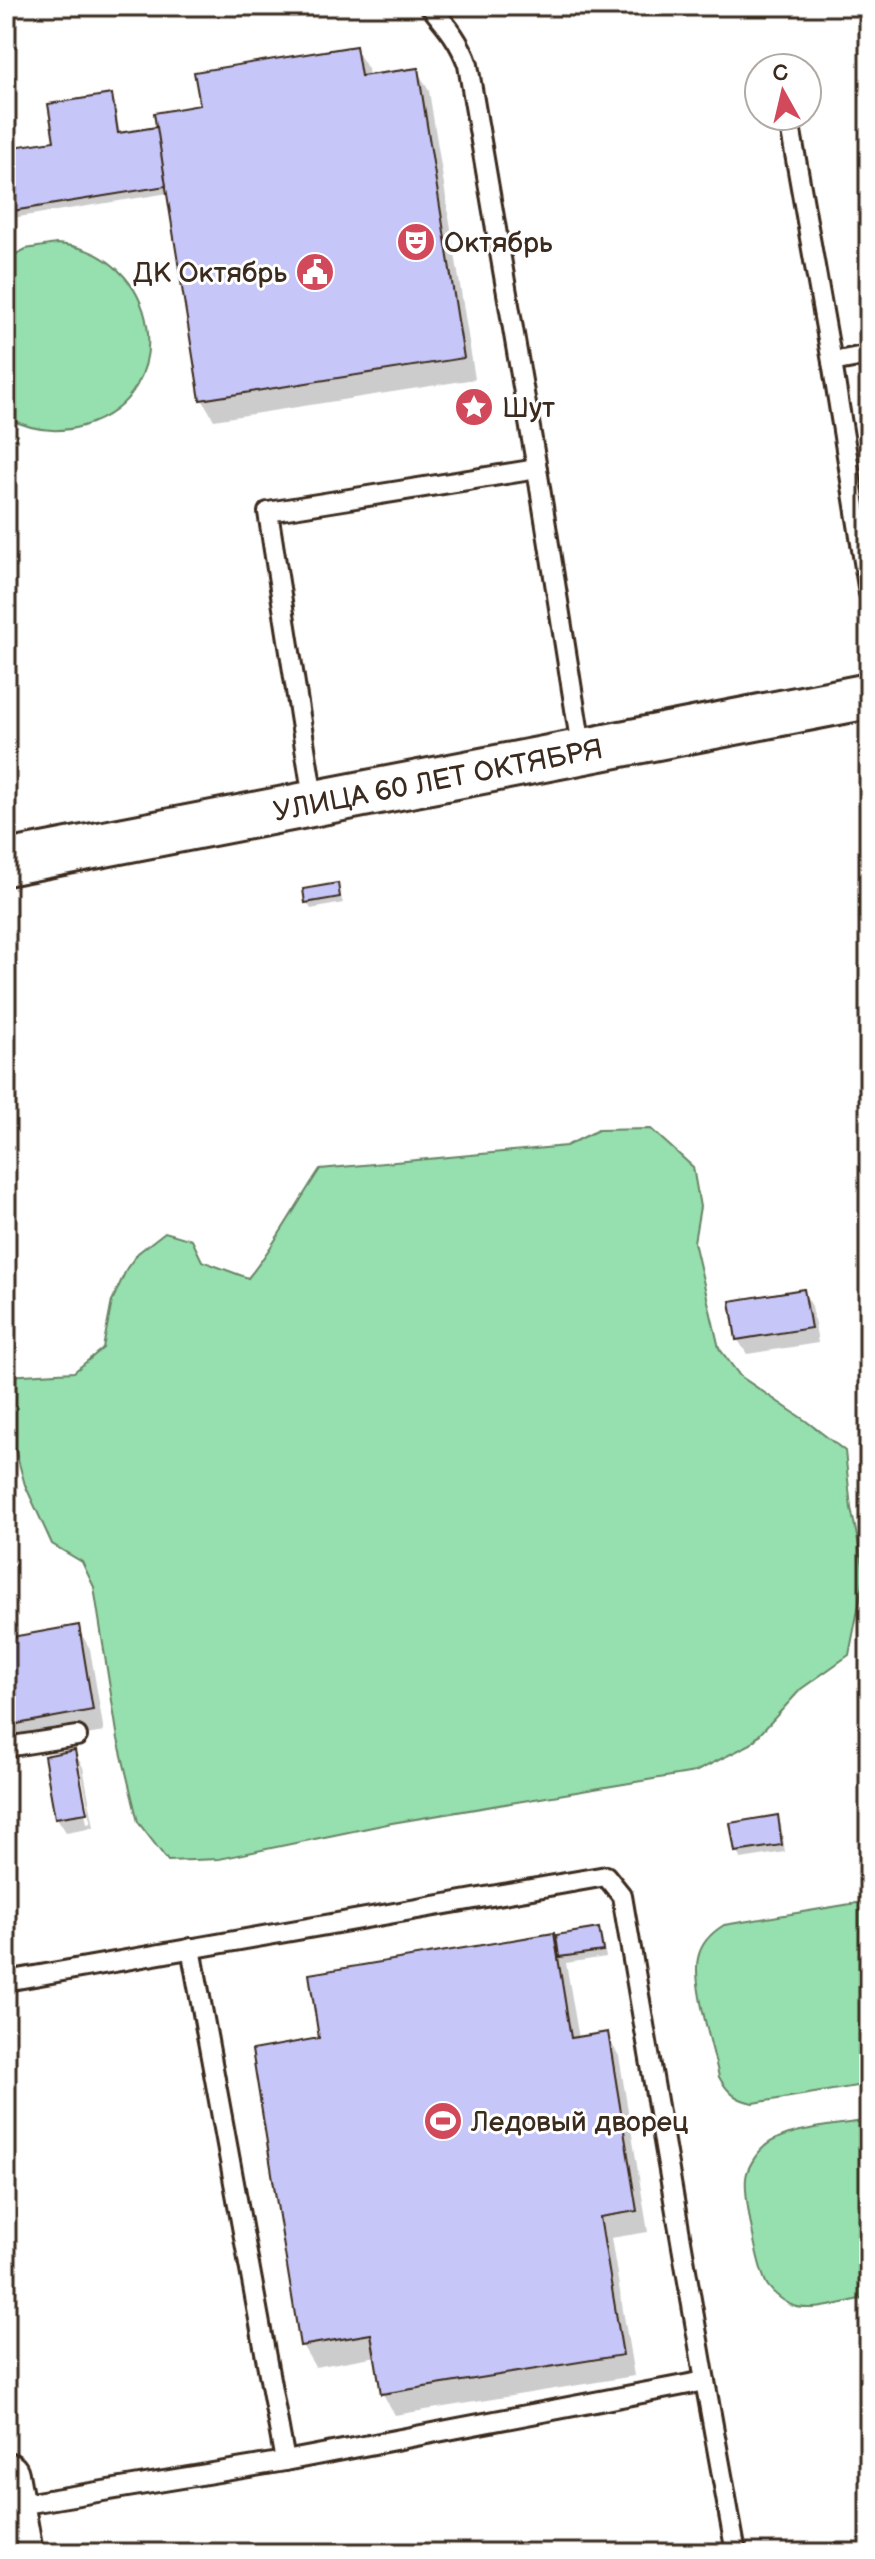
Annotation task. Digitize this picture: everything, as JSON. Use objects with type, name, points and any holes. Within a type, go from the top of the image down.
[{"type":"main road","name":"УЛИЦА 60 ЛЕТ ОКТЯБРЯ","points":[[6,863],[869,696]]},
{"type":"main road","points":[[9,2491],[20,2553]]},
{"type":"lane","points":[[430,6],[453,34],[468,65],[582,753]]},
{"type":"lane","points":[[791,132],[869,593]]},
{"type":"lane","points":[[832,362],[869,355]]},
{"type":"lane","points":[[314,805],[268,512],[537,469]]},
{"type":"lane","points":[[6,1747],[77,1736]]},
{"type":"lane","points":[[6,1981],[606,1876],[622,1896],[736,2553]]},
{"type":"lane","points":[[191,1948],[285,2461]]},
{"type":"lane","points":[[9,2491],[285,2461],[705,2381]]},
{"type":"green space","points":[[56,244],[91,252],[119,271],[138,296],[147,326],[147,357],[137,386],[115,410],[83,426],[53,430],[34,428],[6,417],[6,259],[26,249]]},
{"type":"green space","points":[[651,1129],[693,1167],[700,1207],[694,1242],[719,1348],[740,1376],[845,1451],[851,1508],[865,1574],[849,1655],[801,1689],[751,1744],[695,1772],[392,1823],[219,1859],[168,1861],[138,1822],[118,1739],[94,1587],[82,1562],[52,1544],[25,1485],[6,1416],[6,1376],[74,1372],[103,1348],[112,1301],[127,1268],[138,1253],[165,1232],[192,1240],[202,1261],[248,1278],[320,1169],[566,1146],[598,1130]]},
{"type":"green space","points":[[869,1901],[869,2084],[754,2103],[733,2095],[719,2077],[700,1999],[697,1969],[704,1943],[724,1925]]},
{"type":"green space","points":[[869,2120],[869,2297],[819,2307],[791,2305],[778,2297],[764,2278],[747,2200],[748,2170],[764,2147],[785,2135]]},
{"type":"building","name":"ДК Октябрь","points":[[356,46],[361,76],[418,68],[464,358],[200,400],[154,113],[200,105],[194,72]]},
{"type":"building","points":[[112,94],[118,133],[157,127],[166,186],[6,212],[6,148],[54,141],[48,104]]},
{"type":"building","points":[[338,883],[340,897],[305,903],[303,889]]},
{"type":"building","points":[[804,1289],[811,1328],[736,1340],[730,1301]]},
{"type":"building","points":[[79,1625],[93,1710],[6,1726],[6,1638]]},
{"type":"building","points":[[75,1750],[87,1813],[55,1818],[44,1756]]},
{"type":"building","points":[[778,1815],[782,1845],[735,1852],[730,1823]]},
{"type":"building","points":[[599,1928],[603,1951],[559,1957],[556,1935]]},
{"type":"building","name":"Ледовый дворец","points":[[554,1933],[571,2038],[608,2032],[637,2211],[600,2217],[623,2355],[381,2394],[371,2334],[300,2346],[252,2050],[319,2038],[309,1974]]},
{"type":"place","name":"Октябрь","points":[[416,242]]},
{"type":"place","name":"ДК Октябрь","points":[[315,272]]},
{"type":"place","name":"Шут","points":[[474,407]]},
{"type":"place","name":"Ледовый дворец","points":[[443,2121]]}]
